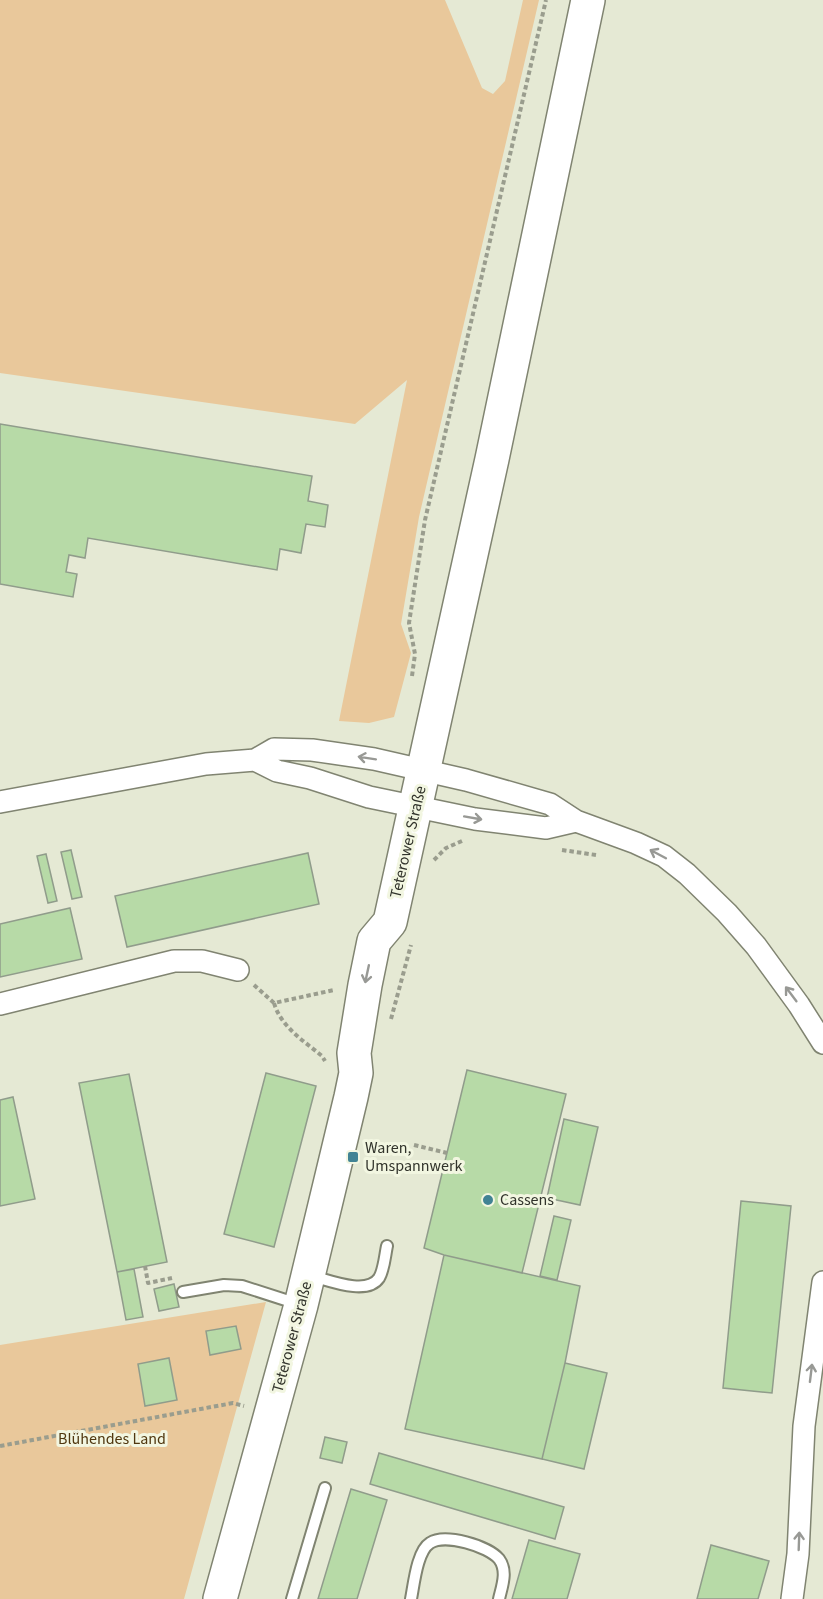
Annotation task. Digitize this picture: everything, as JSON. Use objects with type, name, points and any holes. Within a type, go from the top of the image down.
[{"type":"main road","name":"Teterower Straße","points":[[220,1599],[305,1290],[341,1068],[354,1053],[374,941],[401,929],[415,806],[588,0]]},
{"type":"street","points":[[0,802],[206,764],[255,760],[274,749],[312,750],[425,766],[550,804],[576,821],[664,856],[687,874],[727,913],[756,946],[800,1005],[823,1043]]},
{"type":"street","points":[[255,760],[276,771],[310,778],[369,797],[475,819],[546,828],[576,821]]},
{"type":"street","points":[[0,1004],[174,961],[202,961],[238,970]]},
{"type":"street","points":[[792,1599],[798,1554],[804,1426],[823,1282]]},
{"type":"lane","points":[[183,1292],[224,1285],[305,1290],[367,1286],[379,1278],[387,1246]]},
{"type":"lane","points":[[292,1599],[325,1488]]},
{"type":"lane","points":[[411,1599],[419,1559],[429,1543],[444,1537],[484,1548],[499,1560],[505,1576],[499,1599]]},
{"type":"path","points":[[430,870],[434,860],[446,848],[460,841],[469,840]]},
{"type":"path","points":[[554,849],[599,855]]},
{"type":"path","points":[[389,1027],[399,993],[401,929]]},
{"type":"path","points":[[238,970],[274,1003],[284,1023],[322,1056],[341,1068]]},
{"type":"path","points":[[274,1003],[336,989],[343,990]]},
{"type":"path","points":[[414,1145],[447,1153]]},
{"type":"path","points":[[0,1446],[233,1403],[253,1409]]},
{"type":"green space","points":[[0,0],[445,0],[482,88],[493,94],[505,81],[523,0],[539,0],[419,517],[401,624],[411,653],[394,717],[369,723],[339,721],[407,380],[355,424],[0,373]]},
{"type":"green space","name":"Blühendes Land","points":[[266,1302],[184,1599],[0,1599],[0,1345]]},
{"type":"building","points":[[0,424],[312,476],[308,501],[328,505],[325,527],[306,524],[301,553],[280,549],[277,570],[88,538],[85,558],[69,555],[66,572],[77,574],[73,597],[0,584]]},
{"type":"building","points":[[71,850],[82,897],[72,899],[61,852]]},
{"type":"building","points":[[308,853],[319,904],[127,947],[115,896]]},
{"type":"building","points":[[46,854],[57,901],[48,903],[37,856]]},
{"type":"building","points":[[70,908],[82,959],[0,977],[0,924]]},
{"type":"building","name":"Cassens","points":[[467,1070],[566,1094],[522,1273],[444,1255],[424,1248]]},
{"type":"building","points":[[266,1073],[316,1086],[274,1247],[224,1234]]},
{"type":"building","points":[[129,1074],[167,1262],[117,1272],[79,1083]]},
{"type":"building","points":[[13,1097],[35,1199],[0,1206],[0,1100]]},
{"type":"building","points":[[564,1119],[598,1127],[580,1205],[547,1198]]},
{"type":"building","points":[[741,1201],[791,1206],[772,1393],[723,1388]]},
{"type":"building","points":[[554,1216],[571,1220],[557,1280],[540,1276]]},
{"type":"building","points":[[444,1255],[580,1286],[565,1363],[542,1459],[405,1429]]},
{"type":"building","points":[[134,1269],[143,1317],[126,1320],[117,1272]]},
{"type":"building","points":[[174,1284],[179,1307],[159,1311],[154,1289]]},
{"type":"building","points":[[236,1326],[241,1349],[210,1355],[206,1331]]},
{"type":"building","points":[[169,1358],[177,1400],[145,1406],[138,1364]]},
{"type":"building","points":[[565,1363],[607,1373],[584,1469],[542,1459]]},
{"type":"building","points":[[325,1437],[347,1442],[342,1463],[320,1458]]},
{"type":"building","points":[[379,1453],[564,1507],[555,1539],[370,1484]]},
{"type":"building","points":[[351,1489],[387,1500],[357,1599],[318,1599]]},
{"type":"building","points":[[529,1540],[580,1554],[567,1599],[512,1599]]},
{"type":"building","points":[[711,1545],[769,1561],[758,1599],[697,1599]]},
{"type":"place","name":"Waren, Umspannwerk","points":[[353,1157]]},
{"type":"place","name":"Cassens","points":[[488,1200]]}]
